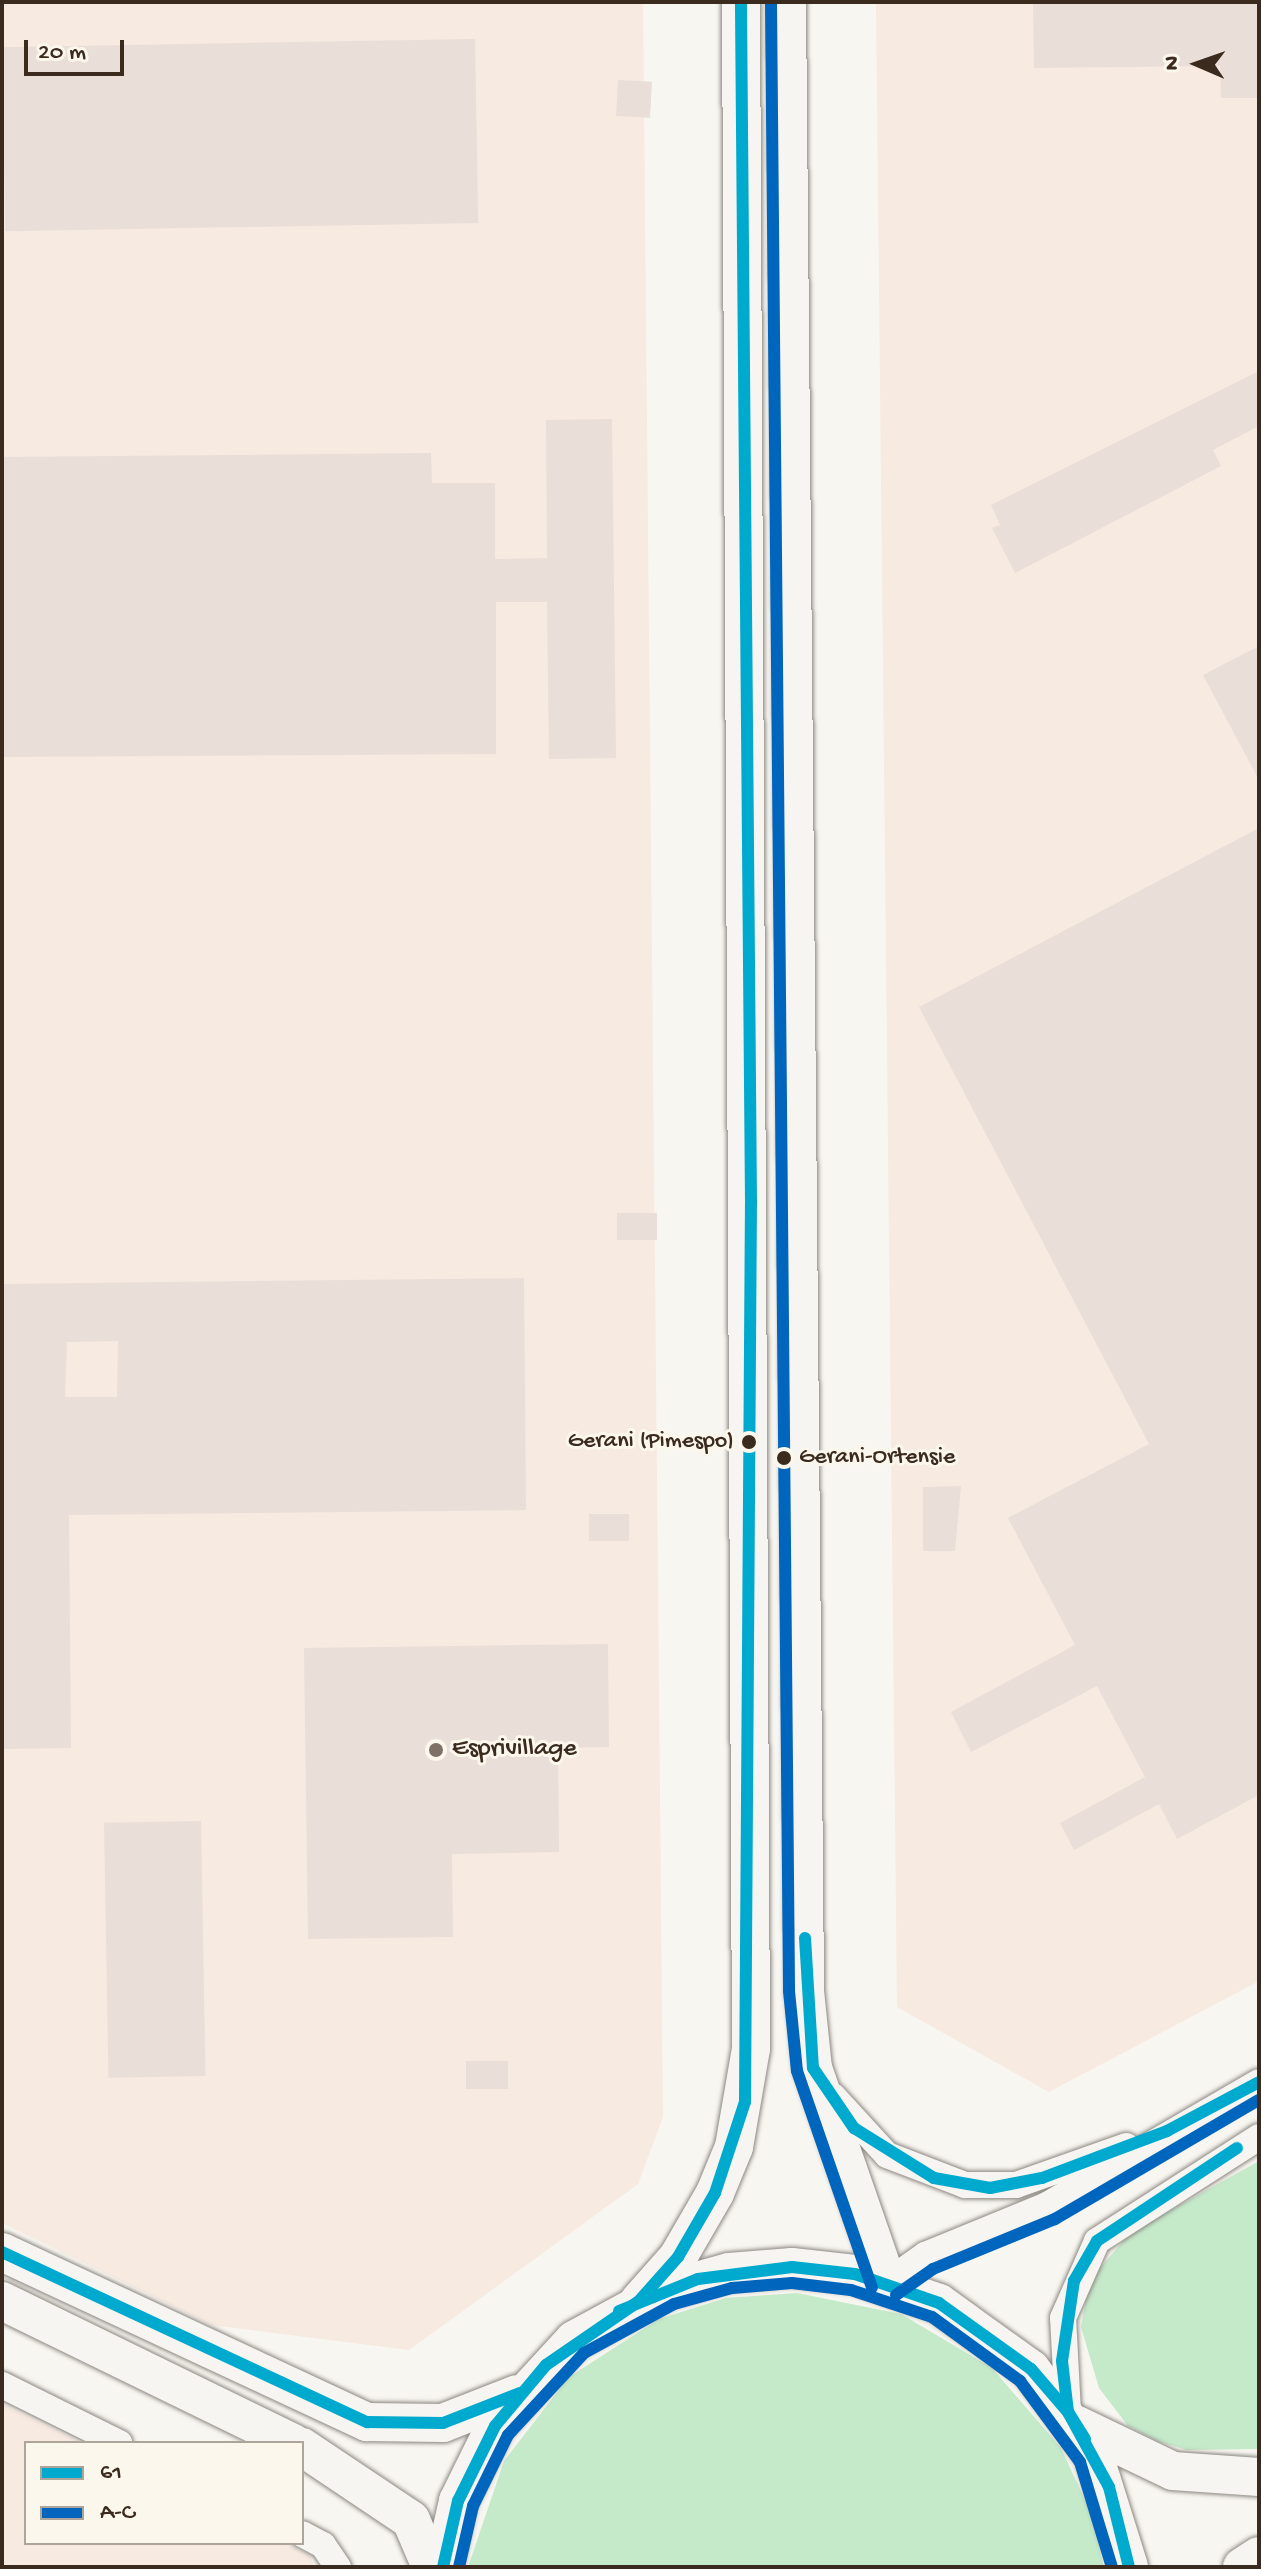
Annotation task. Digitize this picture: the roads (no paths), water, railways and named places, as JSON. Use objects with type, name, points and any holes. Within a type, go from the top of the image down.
[{"type":"street","points":[[639,2301],[678,2257],[715,2193],[738,2132],[751,2049],[741,2]]},
{"type":"street","points":[[787,2],[802,1742],[813,2068],[887,2282]]},
{"type":"street","points":[[813,2068],[854,2128],[887,2155],[965,2185],[1042,2178],[1167,2131]]},
{"type":"street","points":[[887,2282],[925,2255],[1047,2205],[1167,2131],[1259,2082]]},
{"type":"street","points":[[1072,2418],[1063,2318],[1097,2241],[1229,2153],[1259,2137]]},
{"type":"street","points":[[2,2252],[367,2422],[443,2423],[478,2415],[520,2393]]},
{"type":"street","points":[[443,2567],[475,2462],[520,2393],[574,2340],[639,2301],[698,2279],[761,2269],[824,2269],[887,2282],[987,2332],[1072,2418],[1109,2487],[1129,2567]]},
{"type":"street","points":[[2,2301],[289,2441]]},
{"type":"street","points":[[2,2385],[115,2441]]},
{"type":"street","points":[[1072,2418],[1173,2471],[1259,2477]]},
{"type":"street","points":[[304,2448],[411,2520],[431,2567]]},
{"type":"street","points":[[304,2535],[323,2545],[338,2567]]},
{"type":"street","points":[[1242,2567],[1259,2556]]},
{"type":"place","name":"Gerani (Pimespo)","points":[[749,1442]]},
{"type":"place","name":"Gerani-Ortensie","points":[[784,1458]]},
{"type":"place","name":"Esprivillage","points":[[436,1750]]}]
